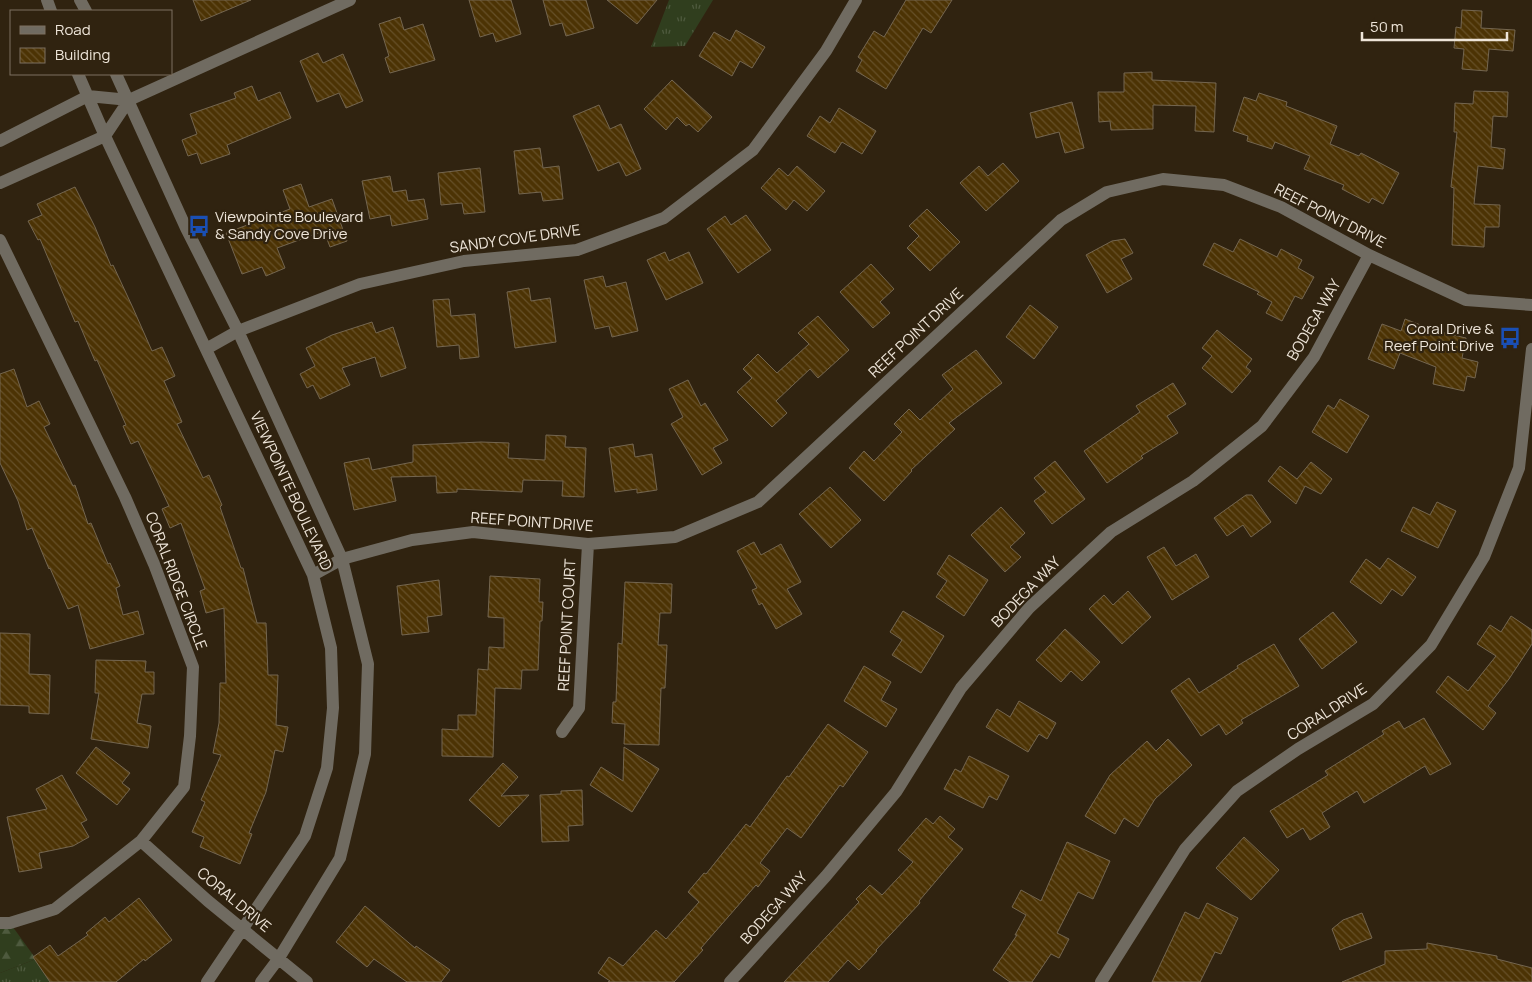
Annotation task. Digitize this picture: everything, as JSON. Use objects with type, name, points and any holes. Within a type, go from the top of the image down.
[{"type":"street","points":[[0,141],[88,96],[129,100],[350,0]]},
{"type":"street","name":"SANDY COVE DRIVE","points":[[206,349],[238,330],[360,284],[464,261],[577,250],[664,218],[754,150],[826,51],[856,0]]},
{"type":"street","name":"VIEWPOINTE BOULEVARD","points":[[78,75],[105,136],[313,575],[331,648],[334,708],[327,768],[305,836],[207,982]]},
{"type":"street","name":"VIEWPOINTE BOULEVARD","points":[[116,75],[186,228],[238,330],[342,559],[368,664],[366,754],[340,858],[279,958],[261,982]]},
{"type":"street","points":[[0,183],[105,136],[129,100]]},
{"type":"street","name":"REEF POINT DRIVE","points":[[313,575],[342,559],[412,540],[473,532],[588,544],[675,537],[758,502],[1061,220],[1107,192],[1163,179],[1224,185],[1281,207],[1369,255],[1466,300],[1532,306]]},
{"type":"street","name":"CORAL RIDGE CIRCLE","points":[[0,240],[126,497],[193,667],[190,736],[184,787],[141,841],[55,909],[10,923],[0,923]]},
{"type":"street","name":"BODEGA WAY","points":[[730,982],[826,876],[896,792],[961,688],[1029,608],[1111,532],[1193,481],[1262,426],[1314,356],[1369,255]]},
{"type":"street","name":"CORAL DRIVE","points":[[1101,982],[1185,849],[1238,791],[1298,749],[1372,704],[1432,645],[1484,557],[1518,468],[1532,349]]},
{"type":"street","name":"REEF POINT COURT","points":[[562,732],[579,708],[588,544]]},
{"type":"street","name":"CORAL DRIVE","points":[[141,841],[208,901],[307,982]]},
{"type":"green space","points":[[669,0],[713,0],[685,46],[651,47]]},
{"type":"green space","points":[[0,923],[10,923],[36,959],[0,973]]},
{"type":"green space","points":[[36,959],[52,982],[0,982],[0,973]]},
{"type":"building","points":[[193,0],[251,0],[201,21]]},
{"type":"building","points":[[469,0],[511,0],[521,34],[496,42],[493,33],[480,37]]},
{"type":"building","points":[[543,0],[586,0],[594,28],[566,36],[562,23],[550,26]]},
{"type":"building","points":[[607,0],[657,0],[637,24]]},
{"type":"building","points":[[906,0],[952,0],[931,33],[923,28],[886,89],[856,71],[862,60],[858,57],[874,31],[884,37]]},
{"type":"building","points":[[1462,10],[1482,11],[1481,28],[1515,30],[1513,51],[1489,49],[1487,71],[1462,69],[1464,49],[1454,48],[1456,27],[1461,28]]},
{"type":"building","points":[[400,17],[404,30],[423,24],[435,60],[390,73],[385,58],[389,56],[379,24]]},
{"type":"building","points":[[736,30],[765,47],[752,68],[740,61],[732,76],[699,56],[714,32],[730,41]]},
{"type":"building","points":[[318,53],[323,63],[343,54],[363,101],[346,108],[339,93],[317,102],[300,61]]},
{"type":"building","points":[[1152,72],[1152,80],[1216,83],[1214,132],[1195,131],[1196,106],[1153,105],[1153,129],[1111,130],[1110,121],[1099,122],[1098,92],[1124,92],[1124,73]]},
{"type":"building","points":[[672,80],[712,117],[698,132],[689,124],[686,126],[677,117],[666,130],[644,109]]},
{"type":"building","points":[[252,86],[258,101],[280,92],[291,118],[227,145],[230,154],[201,164],[197,153],[188,156],[182,140],[197,134],[190,114],[236,98],[234,93]]},
{"type":"building","points":[[1474,91],[1508,92],[1507,117],[1493,116],[1491,147],[1505,149],[1503,169],[1478,166],[1474,204],[1500,205],[1499,227],[1485,227],[1484,247],[1452,245],[1454,188],[1451,187],[1457,132],[1454,132],[1455,103],[1473,104]]},
{"type":"building","points":[[1259,93],[1287,102],[1286,106],[1337,126],[1330,144],[1359,156],[1361,153],[1399,173],[1383,204],[1372,198],[1369,203],[1342,189],[1344,185],[1304,169],[1310,156],[1275,142],[1272,149],[1247,141],[1248,136],[1233,131],[1244,97],[1256,101]]},
{"type":"building","points":[[1072,102],[1084,148],[1065,153],[1059,132],[1036,138],[1030,113]]},
{"type":"building","points":[[599,105],[610,129],[621,124],[641,169],[626,176],[619,162],[598,171],[573,116]]},
{"type":"building","points":[[839,108],[876,131],[862,154],[842,142],[835,153],[807,136],[820,116],[830,123]]},
{"type":"building","points":[[540,148],[543,168],[559,166],[563,199],[543,201],[541,192],[519,194],[514,151]]},
{"type":"building","points":[[1003,163],[1019,181],[986,211],[960,183],[979,166],[988,176]]},
{"type":"building","points":[[797,166],[825,191],[807,211],[794,200],[786,210],[761,188],[779,168],[788,176]]},
{"type":"building","points":[[480,168],[485,212],[464,214],[462,203],[441,205],[438,173]]},
{"type":"building","points":[[390,176],[393,192],[406,190],[408,201],[424,199],[428,219],[392,226],[390,215],[370,219],[362,181]]},
{"type":"building","points":[[301,184],[309,207],[332,199],[347,241],[330,247],[324,231],[277,248],[285,268],[266,276],[262,267],[242,274],[226,233],[290,209],[283,190]]},
{"type":"building","points":[[75,187],[152,351],[162,347],[175,376],[164,381],[182,422],[177,424],[203,478],[209,475],[222,505],[220,507],[241,568],[243,568],[257,623],[266,623],[268,675],[278,675],[276,725],[288,727],[283,752],[275,750],[266,792],[249,833],[252,834],[240,864],[200,847],[204,837],[192,832],[205,802],[201,800],[221,755],[213,753],[219,723],[220,683],[226,683],[224,608],[206,613],[200,591],[205,589],[181,523],[170,528],[162,509],[169,506],[138,441],[131,444],[123,426],[126,425],[97,360],[95,361],[78,321],[75,322],[40,239],[38,240],[28,221],[42,215],[37,204]]},
{"type":"building","points":[[927,209],[960,242],[930,271],[907,248],[919,236],[909,226]]},
{"type":"building","points":[[746,215],[771,250],[738,273],[707,229],[725,216],[731,225]]},
{"type":"building","points":[[1125,239],[1133,253],[1121,259],[1132,279],[1107,293],[1086,255],[1112,241]]},
{"type":"building","points":[[1240,239],[1277,257],[1281,249],[1302,260],[1298,268],[1314,277],[1302,299],[1295,296],[1282,321],[1266,313],[1272,302],[1257,294],[1259,292],[1203,265],[1214,243],[1233,252]]},
{"type":"building","points":[[665,252],[669,261],[689,252],[703,283],[666,300],[647,260]]},
{"type":"building","points":[[871,264],[894,289],[880,302],[890,313],[873,328],[840,292]]},
{"type":"building","points":[[603,276],[606,287],[626,282],[638,331],[612,337],[609,326],[595,329],[584,280]]},
{"type":"building","points":[[529,288],[531,301],[550,298],[556,342],[515,348],[507,292]]},
{"type":"building","points":[[449,299],[451,316],[475,314],[479,357],[460,359],[459,345],[437,347],[433,300]]},
{"type":"building","points":[[1030,305],[1058,327],[1034,359],[1006,337]]},
{"type":"building","points":[[818,316],[849,350],[818,378],[810,369],[776,401],[787,413],[772,427],[737,392],[752,378],[743,369],[758,354],[777,373],[809,344],[798,333]]},
{"type":"building","points":[[1405,319],[1436,331],[1466,338],[1462,358],[1478,362],[1475,378],[1467,376],[1464,391],[1433,384],[1436,367],[1400,353],[1394,369],[1368,359],[1382,324],[1401,331]]},
{"type":"building","points":[[372,322],[376,333],[393,327],[406,368],[381,377],[375,357],[342,368],[350,385],[320,399],[313,385],[307,388],[300,374],[315,366],[306,348],[332,335]]},
{"type":"building","points":[[1217,330],[1252,359],[1246,367],[1251,371],[1232,393],[1202,368],[1212,356],[1202,348]]},
{"type":"building","points":[[976,350],[1002,383],[949,423],[955,429],[911,470],[884,501],[849,468],[864,451],[874,461],[902,432],[894,424],[909,409],[920,420],[953,389],[942,375]]},
{"type":"building","points":[[14,369],[27,407],[39,401],[50,424],[44,427],[73,486],[75,485],[88,524],[91,523],[108,564],[110,563],[120,586],[116,588],[123,615],[138,611],[144,634],[90,649],[78,605],[68,609],[32,528],[27,530],[18,501],[0,463],[0,374]]},
{"type":"building","points":[[688,380],[701,406],[705,403],[728,440],[713,448],[722,463],[702,475],[671,424],[683,417],[669,389]]},
{"type":"building","points":[[1173,383],[1186,404],[1167,416],[1178,433],[1141,456],[1143,458],[1107,483],[1084,451],[1140,412],[1136,406]]},
{"type":"building","points":[[1340,399],[1369,416],[1347,453],[1312,432],[1328,405],[1334,409]]},
{"type":"building","points":[[546,435],[566,436],[565,447],[586,448],[584,497],[562,496],[563,481],[523,480],[522,492],[457,489],[457,492],[437,493],[436,476],[391,477],[396,501],[354,510],[344,463],[369,458],[372,470],[413,462],[413,445],[481,442],[509,443],[508,458],[545,460]]},
{"type":"building","points":[[633,444],[635,457],[652,454],[657,490],[637,493],[637,489],[615,492],[609,448]]},
{"type":"building","points":[[1055,461],[1085,499],[1052,524],[1034,501],[1046,492],[1034,478]]},
{"type":"building","points":[[1311,462],[1332,479],[1321,494],[1305,486],[1296,504],[1268,481],[1280,466],[1297,479]]},
{"type":"building","points":[[830,487],[861,520],[831,548],[799,514]]},
{"type":"building","points":[[1246,495],[1252,495],[1271,522],[1251,537],[1243,525],[1227,536],[1214,518]]},
{"type":"building","points":[[1437,502],[1456,511],[1438,548],[1401,531],[1413,507],[1430,515]]},
{"type":"building","points":[[1001,507],[1025,533],[1010,547],[1021,557],[1005,572],[971,535]]},
{"type":"building","points":[[754,542],[761,555],[781,544],[801,582],[787,589],[802,614],[776,629],[762,603],[759,605],[752,590],[757,588],[737,551]]},
{"type":"building","points":[[1164,547],[1176,566],[1196,554],[1209,577],[1172,600],[1147,557]]},
{"type":"building","points":[[949,555],[988,580],[964,616],[936,597],[947,581],[937,574]]},
{"type":"building","points":[[1388,558],[1416,577],[1402,596],[1392,589],[1381,604],[1350,582],[1366,559],[1380,569]]},
{"type":"building","points":[[490,576],[540,579],[539,602],[543,602],[542,621],[540,621],[538,670],[522,670],[521,689],[495,688],[493,757],[442,756],[442,729],[458,730],[458,715],[476,715],[478,669],[488,670],[489,647],[504,648],[504,618],[488,617]]},
{"type":"building","points":[[439,580],[442,615],[427,617],[429,632],[402,635],[397,586]]},
{"type":"building","points":[[625,582],[672,584],[671,613],[660,613],[658,645],[667,645],[665,688],[661,688],[659,745],[624,744],[625,724],[612,723],[613,702],[616,702],[618,643],[622,644]]},
{"type":"building","points":[[1128,591],[1151,617],[1122,644],[1089,609],[1104,595],[1113,605]]},
{"type":"building","points":[[903,611],[944,636],[921,673],[892,655],[902,640],[890,632]]},
{"type":"building","points":[[1333,612],[1357,642],[1322,669],[1299,639]]},
{"type":"building","points":[[1511,616],[1532,630],[1532,644],[1488,706],[1496,713],[1483,730],[1436,692],[1448,676],[1468,691],[1496,656],[1477,644],[1490,625],[1501,632]]},
{"type":"building","points":[[1065,629],[1100,662],[1082,681],[1071,671],[1061,682],[1036,660]]},
{"type":"building","points":[[0,633],[30,634],[29,674],[50,675],[49,714],[29,713],[29,706],[0,705]]},
{"type":"building","points":[[1274,644],[1299,686],[1241,720],[1243,723],[1226,735],[1219,724],[1201,736],[1171,691],[1189,678],[1199,693],[1238,668],[1237,666]]},
{"type":"building","points":[[96,660],[146,661],[145,672],[154,672],[154,694],[142,694],[137,723],[151,726],[148,748],[91,739],[99,693],[95,693]]},
{"type":"building","points":[[864,666],[891,682],[881,700],[897,709],[886,727],[844,701]]},
{"type":"building","points":[[1019,701],[1056,723],[1047,739],[1039,734],[1028,752],[986,727],[997,709],[1010,717]]},
{"type":"building","points":[[1424,718],[1451,764],[1430,775],[1425,766],[1364,803],[1357,791],[1322,813],[1330,827],[1310,840],[1303,828],[1287,838],[1270,811],[1328,775],[1325,771],[1384,734],[1382,731],[1399,721],[1404,729]]},
{"type":"building","points":[[828,724],[868,752],[843,787],[840,785],[801,838],[787,828],[760,863],[770,871],[758,887],[756,885],[701,948],[703,950],[674,982],[608,982],[610,981],[598,973],[609,957],[623,966],[656,930],[666,939],[699,902],[688,892],[704,873],[706,874],[746,824],[750,827]]},
{"type":"building","points":[[1168,739],[1192,765],[1155,799],[1138,827],[1124,818],[1115,834],[1085,816],[1110,775],[1147,741],[1156,751]]},
{"type":"building","points":[[96,747],[130,773],[122,783],[130,789],[117,805],[76,773]]},
{"type":"building","points":[[624,747],[659,769],[632,812],[590,785],[601,767],[623,781]]},
{"type":"building","points":[[969,756],[1009,776],[997,800],[989,796],[983,808],[944,789],[955,769],[961,772]]},
{"type":"building","points":[[503,763],[518,777],[501,796],[529,795],[499,827],[469,800]]},
{"type":"building","points":[[62,775],[87,820],[81,823],[89,837],[73,846],[39,853],[42,868],[19,872],[7,817],[47,809],[36,789]]},
{"type":"building","points":[[582,790],[583,825],[568,826],[569,841],[542,842],[540,795]]},
{"type":"building","points":[[940,816],[955,829],[948,837],[963,849],[919,901],[920,903],[877,951],[859,970],[848,960],[828,982],[784,982],[859,902],[856,899],[870,885],[882,895],[913,862],[898,850],[926,818],[933,824]]},
{"type":"building","points":[[1244,837],[1279,870],[1251,900],[1216,868]]},
{"type":"building","points":[[1067,842],[1110,861],[1093,899],[1078,892],[1057,933],[1069,939],[1059,958],[1051,954],[1032,982],[1010,982],[993,970],[1017,935],[1015,935],[1026,915],[1012,907],[1021,890],[1041,901]]},
{"type":"building","points":[[139,898],[172,940],[145,961],[144,959],[116,982],[50,982],[33,957],[50,945],[58,956],[88,935],[86,933],[105,917],[109,922]]},
{"type":"building","points":[[1207,903],[1238,918],[1221,954],[1215,952],[1200,982],[1152,982],[1185,912],[1199,919]]},
{"type":"building","points":[[365,906],[415,948],[416,946],[450,970],[441,982],[407,982],[374,959],[367,967],[336,942]]},
{"type":"building","points":[[1362,913],[1372,938],[1340,950],[1332,929],[1343,920]]},
{"type":"building","points":[[1427,943],[1497,956],[1497,959],[1532,968],[1532,982],[1342,982],[1385,964],[1385,951],[1427,949]]},
{"type":"place","name":"Viewpointe Boulevard & Sandy Cove Drive","points":[[199,226]]},
{"type":"place","name":"Coral Drive & Reef Point Drive","points":[[1510,338]]}]
